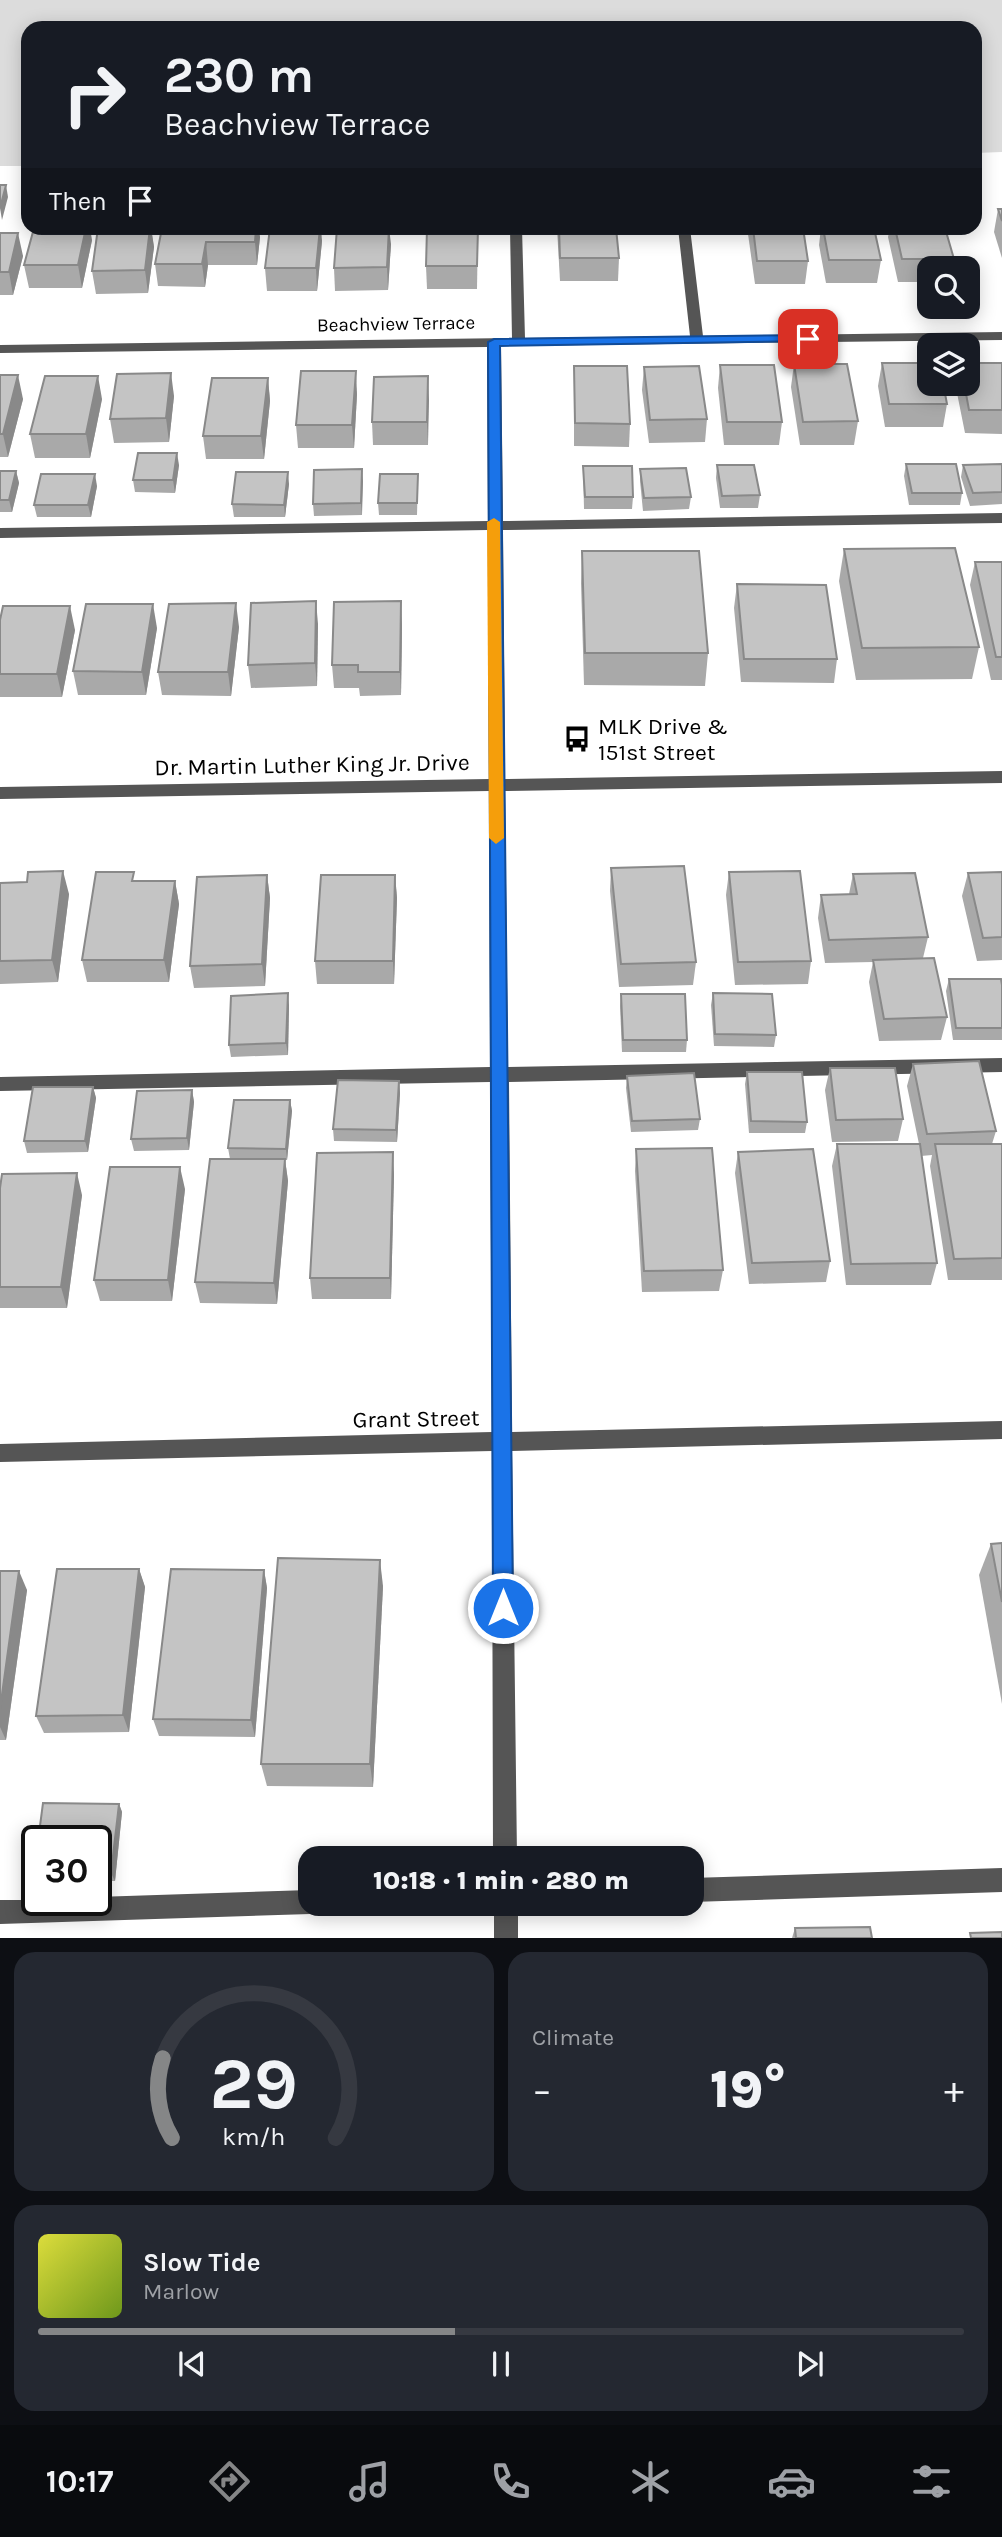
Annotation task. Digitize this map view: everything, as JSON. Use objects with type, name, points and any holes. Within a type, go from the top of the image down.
[{"type":"street","points":[[516,235],[519,342]]},
{"type":"street","points":[[685,235],[697,340]]},
{"type":"street","name":"Beachview Terrace","points":[[0,349],[1002,336]]},
{"type":"street","points":[[494,342],[505,1846]]},
{"type":"street","points":[[0,533],[494,523],[1002,518]]},
{"type":"street","name":"Dr. Martin Luther King Jr. Drive","points":[[0,793],[1002,777]]},
{"type":"street","points":[[0,1084],[1002,1065]]},
{"type":"street","name":"Grant Street","points":[[0,1453],[1002,1430]]},
{"type":"street","points":[[704,1890],[1002,1881]]},
{"type":"street","points":[[0,1912],[298,1902]]},
{"type":"street","points":[[506,1916],[506,1938]]},
{"type":"shaded area","points":[[0,0],[1002,0],[1002,152],[982,153],[982,21],[21,21],[21,166],[0,166]]},
{"type":"building","points":[[0,185],[6,185],[0,208]]},
{"type":"building","points":[[0,233],[18,233],[9,272],[0,272]]},
{"type":"building","points":[[32,235],[84,235],[78,265],[24,265]]},
{"type":"building","points":[[97,235],[149,235],[145,270],[92,271]]},
{"type":"building","points":[[161,235],[256,235],[255,242],[206,242],[202,264],[155,264]]},
{"type":"building","points":[[269,235],[319,235],[316,268],[265,268]]},
{"type":"building","points":[[336,235],[389,235],[387,267],[334,268]]},
{"type":"building","points":[[427,235],[478,235],[477,266],[426,266]]},
{"type":"building","points":[[559,235],[617,235],[619,258],[560,258]]},
{"type":"building","points":[[754,235],[804,235],[808,261],[757,261]]},
{"type":"building","points":[[824,235],[876,235],[881,260],[829,260]]},
{"type":"building","points":[[897,235],[947,235],[953,256],[917,256],[917,259],[902,259]]},
{"type":"building","points":[[882,363],[917,363],[917,396],[945,396],[947,404],[889,404]]},
{"type":"building","points":[[980,363],[1002,363],[1002,410],[969,410],[966,396],[980,396]]},
{"type":"building","points":[[794,364],[847,364],[858,421],[803,422]]},
{"type":"building","points":[[720,365],[774,365],[782,422],[727,422]]},
{"type":"building","points":[[574,366],[627,366],[630,424],[575,423]]},
{"type":"building","points":[[699,366],[707,419],[650,420],[644,367]]},
{"type":"building","points":[[301,371],[356,371],[352,425],[296,425]]},
{"type":"building","points":[[171,373],[166,418],[110,419],[117,374]]},
{"type":"building","points":[[0,375],[18,375],[3,434],[0,434]]},
{"type":"building","points":[[45,376],[98,376],[86,434],[30,434]]},
{"type":"building","points":[[428,376],[427,422],[372,422],[374,377]]},
{"type":"building","points":[[212,378],[268,378],[261,436],[203,436]]},
{"type":"building","points":[[138,453],[177,453],[173,480],[133,480]]},
{"type":"building","points":[[906,464],[956,464],[962,493],[912,493]]},
{"type":"building","points":[[1002,464],[1002,492],[973,493],[963,465]]},
{"type":"building","points":[[717,465],[754,465],[760,495],[722,496]]},
{"type":"building","points":[[583,466],[632,466],[633,497],[585,497]]},
{"type":"building","points":[[686,468],[691,497],[644,498],[640,469]]},
{"type":"building","points":[[362,469],[361,503],[313,504],[314,470]]},
{"type":"building","points":[[0,471],[16,471],[9,500],[0,500]]},
{"type":"building","points":[[236,472],[288,472],[284,505],[232,504]]},
{"type":"building","points":[[41,474],[95,474],[88,505],[34,505]]},
{"type":"building","points":[[380,474],[418,474],[417,503],[378,503]]},
{"type":"building","points":[[955,548],[979,647],[862,648],[844,549]]},
{"type":"building","points":[[582,551],[699,551],[708,653],[585,653]]},
{"type":"building","points":[[975,562],[1002,562],[1002,657],[996,657]]},
{"type":"building","points":[[737,584],[826,585],[837,659],[744,659]]},
{"type":"building","points":[[316,601],[315,663],[248,665],[251,603]]},
{"type":"building","points":[[401,601],[400,672],[358,672],[358,665],[332,665],[334,602]]},
{"type":"building","points":[[236,603],[228,672],[158,672],[169,604]]},
{"type":"building","points":[[86,604],[153,604],[142,672],[73,671]]},
{"type":"building","points":[[3,606],[70,606],[57,674],[0,674],[0,620]]},
{"type":"building","points":[[684,866],[696,962],[621,964],[611,868]]},
{"type":"building","points":[[63,871],[52,960],[0,961],[0,883],[27,882],[28,872]]},
{"type":"building","points":[[800,871],[811,961],[738,962],[729,872]]},
{"type":"building","points":[[96,872],[134,872],[132,881],[175,881],[164,960],[82,960]]},
{"type":"building","points":[[1002,872],[1002,937],[983,938],[968,873]]},
{"type":"building","points":[[915,873],[928,937],[829,940],[821,895],[857,894],[853,874]]},
{"type":"building","points":[[267,875],[262,964],[190,966],[197,877]]},
{"type":"building","points":[[321,875],[395,875],[393,961],[315,961]]},
{"type":"building","points":[[934,958],[947,1017],[884,1019],[873,960]]},
{"type":"building","points":[[949,979],[1001,979],[1002,1028],[956,1028]]},
{"type":"building","points":[[288,993],[286,1043],[229,1045],[231,996]]},
{"type":"building","points":[[713,993],[772,994],[776,1035],[715,1034]]},
{"type":"building","points":[[621,994],[685,994],[687,1040],[623,1040]]},
{"type":"building","points":[[979,1061],[996,1131],[927,1134],[913,1064]]},
{"type":"building","points":[[830,1068],[895,1068],[903,1119],[836,1120]]},
{"type":"building","points":[[747,1072],[802,1072],[807,1122],[751,1121]]},
{"type":"building","points":[[694,1073],[700,1119],[632,1121],[627,1076]]},
{"type":"building","points":[[338,1080],[399,1081],[396,1130],[333,1129]]},
{"type":"building","points":[[33,1087],[93,1087],[85,1141],[24,1141]]},
{"type":"building","points":[[192,1090],[187,1138],[131,1139],[137,1091]]},
{"type":"building","points":[[234,1100],[290,1100],[286,1149],[228,1148]]},
{"type":"building","points":[[837,1144],[920,1144],[937,1263],[851,1264]]},
{"type":"building","points":[[935,1144],[1002,1144],[1002,1258],[954,1259]]},
{"type":"building","points":[[712,1148],[723,1270],[644,1271],[636,1149]]},
{"type":"building","points":[[813,1149],[830,1261],[752,1263],[738,1152]]},
{"type":"building","points":[[393,1152],[390,1278],[310,1278],[317,1153]]},
{"type":"building","points":[[210,1159],[285,1159],[274,1283],[195,1282]]},
{"type":"building","points":[[110,1167],[180,1167],[168,1280],[94,1280]]},
{"type":"building","points":[[77,1173],[61,1287],[0,1287],[2,1174]]},
{"type":"building","points":[[1002,1543],[1002,1602],[991,1544]]},
{"type":"building","points":[[278,1558],[380,1560],[370,1764],[261,1764]]},
{"type":"building","points":[[57,1569],[139,1569],[123,1715],[36,1716]]},
{"type":"building","points":[[171,1569],[264,1570],[251,1720],[153,1719]]},
{"type":"building","points":[[0,1571],[19,1571],[0,1709]]},
{"type":"building","points":[[43,1803],[119,1804],[112,1864],[112,1825],[40,1825]]},
{"type":"building","points":[[870,1927],[872,1938],[796,1938],[795,1928]]},
{"type":"building","points":[[1002,1932],[1002,1938],[971,1938],[970,1933]]},
{"type":"slow traffic","points":[[494,522],[496,838]]},
{"type":"place","name":"MLK Drive & 151st Street","points":[[577,739]]},
{"type":"route","points":[[503,1608],[494,342],[808,339]]}]
